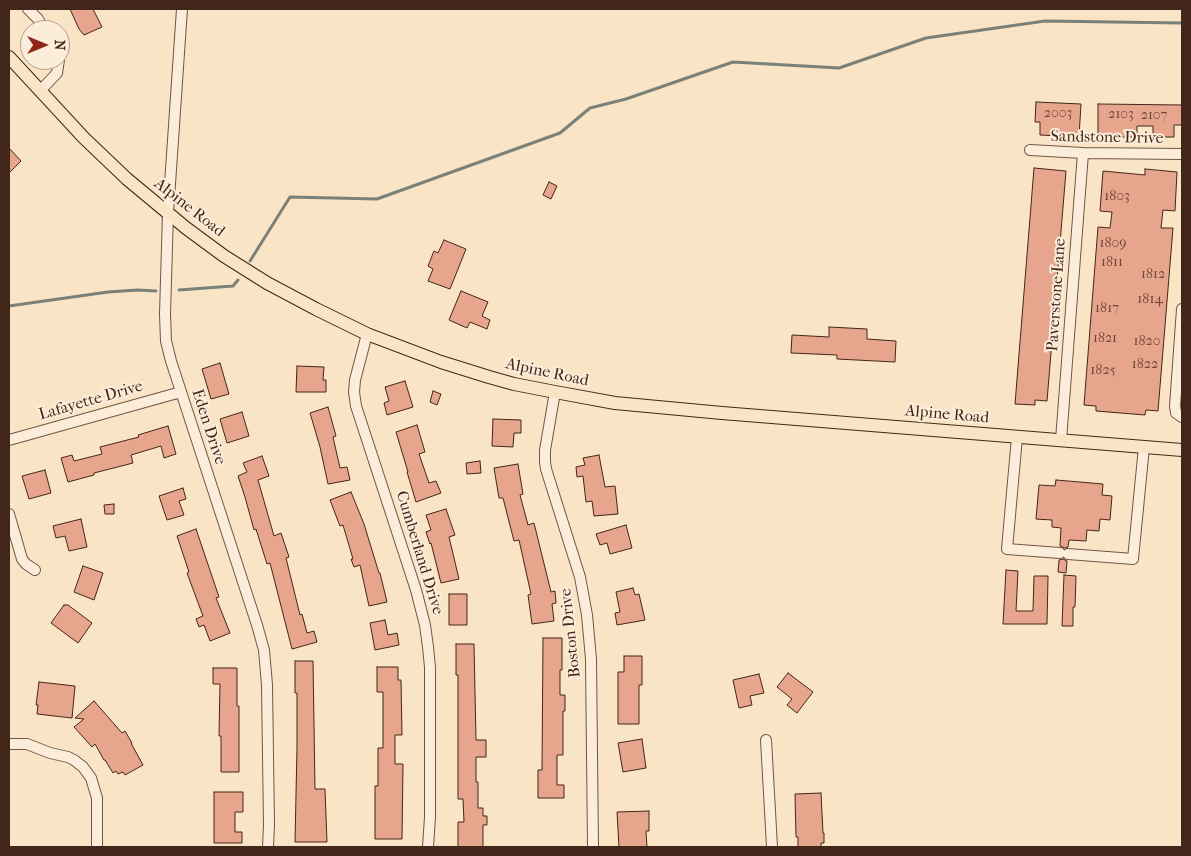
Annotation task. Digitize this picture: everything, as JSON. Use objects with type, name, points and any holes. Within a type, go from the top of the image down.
[{"type":"main road","name":"Alpine Road","points":[[9,57],[113,166],[139,190],[168,214],[253,275],[288,295],[367,334],[456,367],[488,377],[615,403],[1182,450]]},
{"type":"street","name":"Eden Drive","points":[[182,9],[168,214],[165,332],[171,361],[264,650],[267,685],[268,847]]},
{"type":"street","points":[[40,91],[57,73],[57,70]]},
{"type":"street","name":"Sandstone Drive","points":[[1030,150],[1083,153],[1182,154]]},
{"type":"street","name":"Paverstone Lane","points":[[1061,440],[1083,153]]},
{"type":"street","points":[[1182,309],[1175,406],[1176,413],[1182,417]]},
{"type":"street","name":"Cumberland Drive","points":[[367,334],[355,380],[356,406],[416,590],[425,625],[428,647],[430,667],[430,828],[428,847]]},
{"type":"street","name":"Lafayette Drive","points":[[9,440],[181,392]]},
{"type":"street","name":"Boston Drive","points":[[555,392],[545,450],[545,462],[580,576],[587,615],[591,659],[593,847]]},
{"type":"street","points":[[1017,437],[1007,549],[1134,560],[1144,447]]},
{"type":"street","points":[[9,514],[22,559],[35,570]]},
{"type":"street","points":[[766,740],[772,847]]},
{"type":"street","points":[[9,744],[28,744],[74,760],[83,767],[91,778],[96,798],[97,847]]},
{"type":"building","points":[[70,9],[93,9],[102,27],[84,35],[79,29]]},
{"type":"building","points":[[1036,102],[1081,104],[1079,137],[1040,135],[1040,122],[1035,122]]},
{"type":"building","points":[[1098,104],[1182,105],[1182,125],[1174,125],[1174,137],[1153,137],[1153,126],[1137,126],[1137,137],[1098,137]]},
{"type":"building","points":[[9,148],[21,161],[9,173]]},
{"type":"building","points":[[1034,168],[1066,171],[1047,401],[1035,400],[1035,405],[1015,404]]},
{"type":"building","points":[[1145,169],[1177,172],[1175,211],[1163,210],[1161,228],[1173,228],[1158,411],[1146,410],[1145,415],[1096,411],[1096,406],[1084,405],[1098,227],[1110,228],[1112,212],[1100,211],[1103,171],[1145,175]]},
{"type":"building","points":[[549,182],[557,186],[551,199],[543,195]]},
{"type":"building","points":[[444,240],[466,249],[450,289],[428,281],[433,269],[428,266],[434,251],[438,253]]},
{"type":"building","points":[[461,291],[488,302],[482,316],[490,320],[487,329],[470,322],[467,328],[449,320]]},
{"type":"building","points":[[829,327],[867,329],[867,339],[896,341],[895,362],[837,359],[837,355],[791,353],[792,335],[829,337]]},
{"type":"building","points":[[220,363],[229,394],[211,399],[202,369]]},
{"type":"building","points":[[297,366],[324,367],[323,380],[326,380],[326,392],[296,392]]},
{"type":"building","points":[[405,381],[413,407],[387,415],[384,403],[389,401],[385,387]]},
{"type":"building","points":[[433,391],[441,394],[437,405],[430,402]]},
{"type":"building","points":[[328,407],[336,436],[333,437],[340,468],[347,467],[350,480],[328,484],[310,413]]},
{"type":"building","points":[[242,412],[249,436],[227,443],[220,419]]},
{"type":"building","points":[[493,419],[521,420],[521,433],[514,433],[513,447],[492,446]]},
{"type":"building","points":[[417,425],[425,452],[419,454],[429,483],[436,481],[441,493],[416,502],[396,432]]},
{"type":"building","points":[[168,426],[176,454],[164,458],[161,446],[131,455],[133,463],[68,482],[61,458],[72,455],[74,461],[102,454],[100,447],[139,437],[138,435]]},
{"type":"building","points":[[599,455],[605,487],[615,486],[618,514],[594,516],[592,501],[586,502],[583,476],[577,477],[576,467],[585,465],[583,458]]},
{"type":"building","points":[[262,456],[269,476],[258,480],[274,536],[281,533],[289,557],[286,558],[300,615],[302,614],[307,633],[314,631],[317,642],[292,649],[270,563],[267,564],[256,529],[254,530],[238,476],[247,472],[243,463]]},
{"type":"building","points":[[480,461],[481,473],[467,474],[466,463]]},
{"type":"building","points":[[518,464],[523,494],[520,495],[528,525],[534,523],[551,592],[555,591],[556,603],[552,604],[554,621],[532,624],[528,595],[531,594],[519,540],[514,541],[503,498],[499,498],[494,468]]},
{"type":"building","points":[[45,470],[51,493],[29,499],[22,476]]},
{"type":"building","points":[[1056,480],[1103,484],[1102,495],[1112,496],[1110,520],[1100,519],[1099,531],[1087,530],[1086,541],[1069,540],[1068,547],[1065,548],[1060,546],[1061,528],[1052,527],[1052,520],[1036,519],[1039,485],[1055,486]]},
{"type":"building","points":[[183,488],[186,499],[179,501],[184,515],[167,520],[159,496]]},
{"type":"building","points":[[351,492],[364,524],[387,602],[369,606],[360,565],[354,567],[343,525],[340,526],[330,500]]},
{"type":"building","points":[[114,504],[114,514],[105,514],[104,505]]},
{"type":"building","points":[[446,509],[455,535],[449,537],[459,579],[441,583],[431,543],[426,532],[431,530],[426,515]]},
{"type":"building","points":[[81,519],[87,547],[69,551],[65,536],[56,538],[53,526]]},
{"type":"building","points":[[626,525],[632,548],[610,554],[607,543],[600,545],[596,534]]},
{"type":"building","points":[[196,529],[219,597],[216,598],[230,633],[210,641],[204,625],[199,627],[196,619],[203,616],[187,573],[189,572],[177,536]]},
{"type":"building","points":[[1059,560],[1067,561],[1066,573],[1058,572]]},
{"type":"building","points":[[83,566],[103,573],[94,600],[74,592]]},
{"type":"building","points":[[1006,570],[1018,571],[1016,611],[1033,611],[1034,576],[1048,576],[1047,624],[1003,624]]},
{"type":"building","points":[[1064,575],[1076,576],[1073,626],[1062,626]]},
{"type":"building","points":[[633,588],[635,595],[639,594],[645,620],[617,625],[615,613],[620,612],[616,592]]},
{"type":"building","points":[[449,594],[467,594],[467,625],[449,625]]},
{"type":"building","points":[[64,605],[68,605],[92,623],[78,643],[51,623]]},
{"type":"building","points":[[385,620],[388,635],[397,633],[399,645],[375,650],[370,623]]},
{"type":"building","points":[[543,638],[562,638],[560,695],[565,695],[565,711],[563,711],[563,755],[557,755],[557,785],[564,785],[564,798],[538,798],[538,770],[542,770]]},
{"type":"building","points":[[456,644],[474,644],[476,740],[486,740],[486,757],[476,757],[478,808],[483,808],[483,816],[487,816],[487,825],[483,825],[483,847],[458,847],[458,822],[464,822],[463,799],[458,799],[458,675],[456,675]]},
{"type":"building","points":[[624,656],[642,656],[642,685],[639,685],[639,724],[618,724],[618,672],[624,672]]},
{"type":"building","points":[[295,661],[313,661],[315,789],[325,789],[327,842],[295,842],[297,693],[295,693]]},
{"type":"building","points":[[377,667],[398,667],[398,680],[401,680],[402,735],[395,735],[395,764],[403,764],[402,839],[375,839],[375,786],[378,786],[378,748],[383,748],[383,692],[377,692]]},
{"type":"building","points":[[213,668],[237,668],[239,772],[221,772],[221,736],[219,736],[220,684],[213,684]]},
{"type":"building","points":[[788,673],[813,692],[797,713],[787,705],[792,699],[777,687]]},
{"type":"building","points":[[759,674],[764,693],[750,696],[752,705],[739,708],[733,680]]},
{"type":"building","points":[[39,682],[75,686],[72,718],[37,714],[38,705],[36,705]]},
{"type":"building","points":[[94,701],[122,733],[125,731],[143,765],[125,775],[123,772],[118,774],[116,771],[113,773],[95,744],[92,747],[74,727],[84,719],[75,718]]},
{"type":"building","points":[[642,739],[646,768],[623,772],[618,743]]},
{"type":"building","points":[[214,792],[243,792],[243,812],[235,812],[235,832],[242,832],[242,843],[214,843]]},
{"type":"building","points":[[821,793],[824,843],[821,843],[821,847],[798,847],[795,794]]},
{"type":"building","points":[[649,811],[649,831],[646,831],[647,847],[619,847],[617,812]]},
{"type":"waterway","points":[[250,261],[290,197],[377,199],[560,133],[590,108],[626,99],[733,62],[839,68],[926,38],[1045,21],[1182,23]]},
{"type":"waterway","points":[[179,290],[233,286],[238,280]]},
{"type":"waterway","points":[[9,306],[108,292],[156,291]]}]
